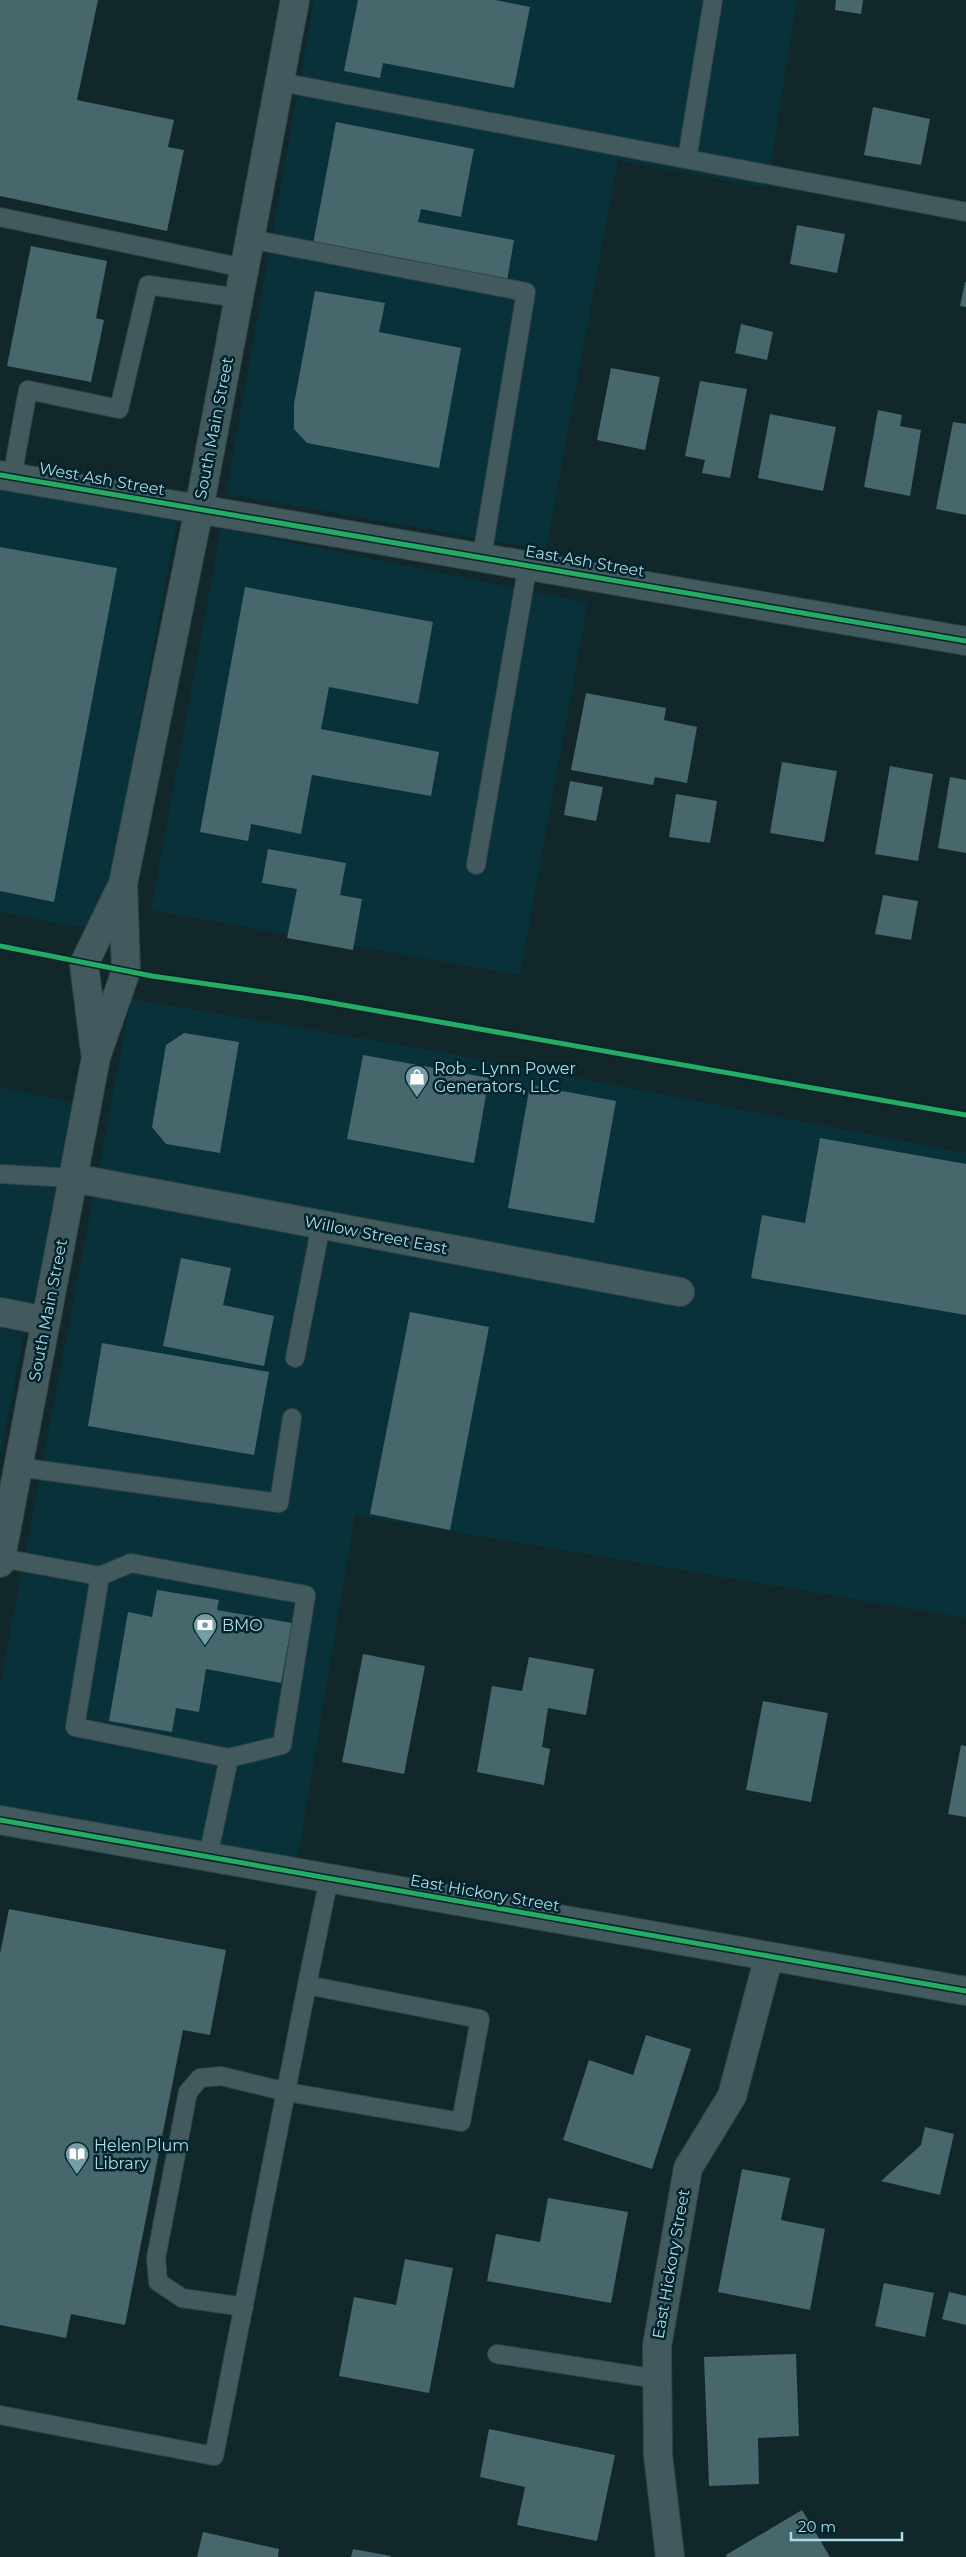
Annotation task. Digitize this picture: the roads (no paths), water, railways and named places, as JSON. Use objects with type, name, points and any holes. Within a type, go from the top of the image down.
[{"type":"street","name":"South Main Street","points":[[0,1561],[96,1057],[126,971],[123,884],[199,508],[295,0]]},
{"type":"street","name":"West Ash Street","points":[[6,476],[199,508]]},
{"type":"street","name":"East Ash Street","points":[[199,508],[966,641]]},
{"type":"street","name":"South Main Street","points":[[96,1057],[84,964],[123,884]]},
{"type":"street","name":"Willow Street East","points":[[73,1178],[680,1292]]},
{"type":"street","points":[[0,1312],[46,1321]]},
{"type":"street","name":"East Hickory Street","points":[[0,1820],[966,1991]]},
{"type":"street","name":"East Hickory Street","points":[[670,2557],[658,2455],[657,2346],[688,2168],[732,2096],[769,1956]]},
{"type":"lane","points":[[687,159],[713,0]]},
{"type":"lane","points":[[280,82],[966,212]]},
{"type":"lane","points":[[0,218],[244,268]]},
{"type":"lane","points":[[250,239],[526,292],[482,556]]},
{"type":"lane","points":[[6,476],[28,390],[119,408],[148,285],[239,298]]},
{"type":"lane","points":[[476,865],[528,564]]},
{"type":"lane","points":[[0,1174],[73,1178]]},
{"type":"lane","points":[[295,1358],[321,1225]]},
{"type":"lane","points":[[18,1467],[279,1503],[292,1418]]},
{"type":"lane","points":[[0,1561],[100,1576],[132,1563],[306,1595],[282,1745],[229,1758],[75,1728],[100,1576]]},
{"type":"lane","points":[[208,1857],[229,1758]]},
{"type":"lane","points":[[0,2415],[214,2456],[329,1878]]},
{"type":"lane","points":[[244,2307],[182,2298],[158,2282],[156,2258],[188,2092],[200,2078],[221,2076],[287,2092],[461,2122],[480,2019],[307,1985]]},
{"type":"lane","points":[[497,2354],[657,2379]]},
{"type":"place","name":"Rob - Lynn Power Generators, LLC","points":[[417,1098]]},
{"type":"place","name":"BMO","points":[[205,1646]]},
{"type":"place","name":"Helen Plum Library","points":[[77,2175]]}]
